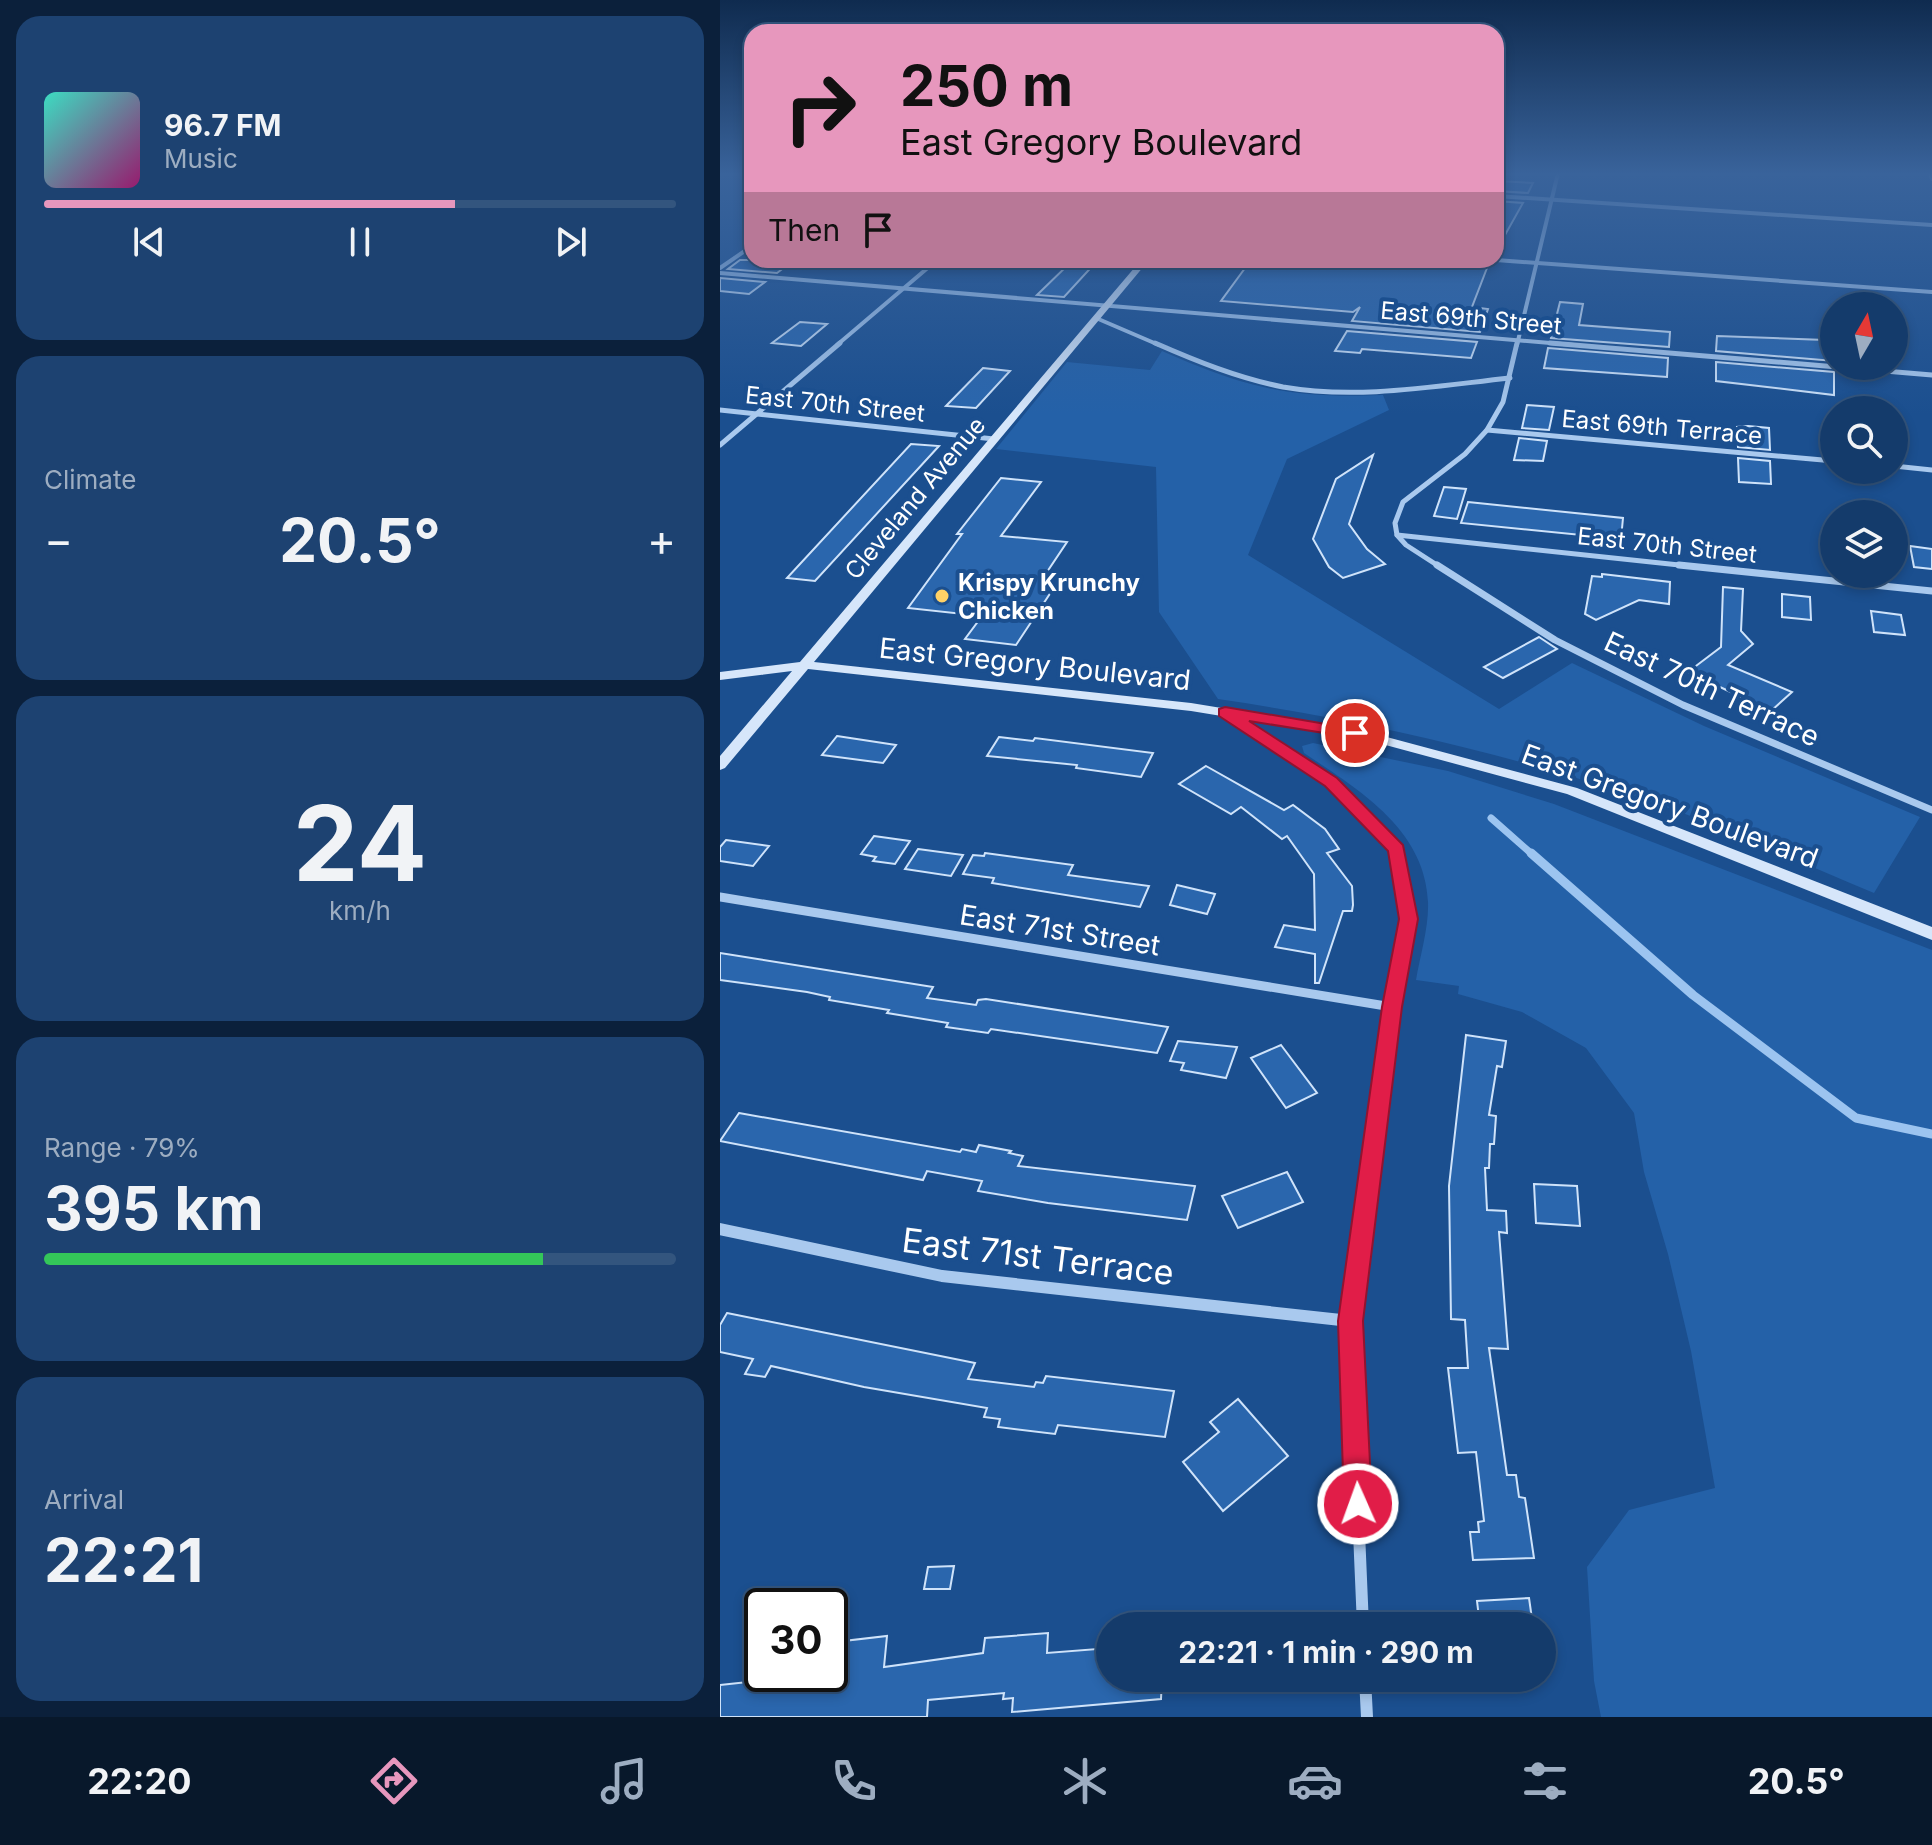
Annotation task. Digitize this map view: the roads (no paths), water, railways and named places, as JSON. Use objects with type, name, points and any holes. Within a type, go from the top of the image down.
[{"type":"main road","name":"Cleveland Avenue","points":[[720,765],[1138,268]]},
{"type":"main road","name":"East Gregory Boulevard","points":[[720,676],[805,665],[1225,712],[1368,736],[1572,791],[1932,934]]},
{"type":"street","points":[[720,271],[743,253]]},
{"type":"street","points":[[1397,535],[1395,523],[1403,502],[1465,454],[1487,430],[1503,402],[1538,253]]},
{"type":"street","points":[[1504,260],[1932,292]]},
{"type":"street","points":[[720,445],[928,268]]},
{"type":"street","name":"East 69th Street","points":[[720,271],[1932,375]]},
{"type":"street","points":[[1096,318],[1239,375],[1285,387],[1362,391],[1510,378]]},
{"type":"street","name":"East 70th Street","points":[[720,410],[994,439]]},
{"type":"street","name":"East 69th Terrace","points":[[1487,430],[1820,460]]},
{"type":"street","points":[[1908,467],[1932,470]]},
{"type":"street","name":"East 70th Street","points":[[1397,535],[1932,591]]},
{"type":"street","name":"East 70th Terrace","points":[[1397,535],[1418,555],[1555,640],[1683,705],[1932,810]]},
{"type":"street","points":[[1225,712],[1331,782],[1397,849],[1408,919],[1392,1007],[1350,1321],[1362,1612]]},
{"type":"street","name":"East 71st Street","points":[[720,897],[1392,1007]]},
{"type":"street","name":"East 71st Terrace","points":[[720,1229],[942,1276],[1350,1321]]},
{"type":"street","points":[[1366,1692],[1367,1717]]},
{"type":"waterway","points":[[1491,818],[1533,855]]},
{"type":"waterway","points":[[1531,853],[1693,995],[1856,1118],[1932,1134]]},
{"type":"place","name":"Krispy Krunchy Chicken","points":[[942,596]]}]
